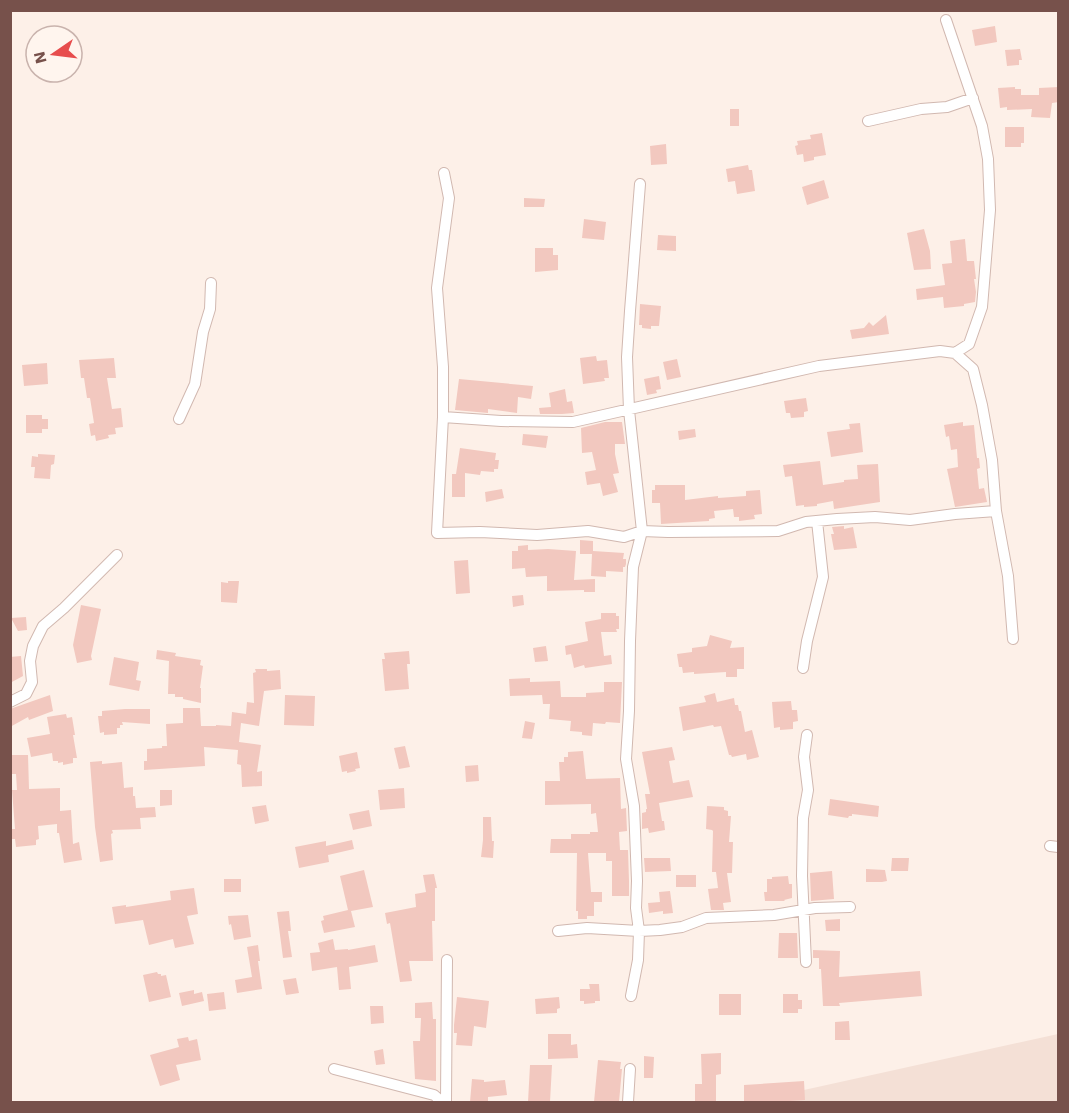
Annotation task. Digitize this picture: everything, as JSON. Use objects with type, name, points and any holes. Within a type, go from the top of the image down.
[{"type":"street","points":[[946,20],[982,126],[988,159],[990,210],[982,307],[969,344],[955,353]]},
{"type":"street","points":[[868,121],[921,109],[948,108],[973,98]]},
{"type":"street","points":[[444,173],[448,198],[437,288],[443,367],[443,417],[437,533],[480,532],[537,535],[588,531],[624,537],[642,531],[778,531],[806,522],[875,517],[910,520],[996,511]]},
{"type":"street","points":[[631,996],[638,960],[639,931],[636,908],[638,881],[634,806],[626,759],[633,567],[642,531],[629,410],[627,357],[640,184]]},
{"type":"street","points":[[179,419],[195,384],[203,332],[210,309],[211,283]]},
{"type":"street","points":[[443,417],[573,422],[819,366],[940,351],[955,353],[973,369],[982,405],[992,460],[996,511],[1008,576],[1013,639]]},
{"type":"street","points":[[803,668],[807,641],[823,577],[817,521]]},
{"type":"street","points":[[10,702],[26,694],[32,682],[30,661],[33,646],[43,626],[117,555]]},
{"type":"street","points":[[806,962],[802,876],[803,818],[808,790],[804,757],[807,735]]},
{"type":"street","points":[[558,931],[586,928],[639,931],[682,927],[706,918],[774,915],[804,910],[850,907]]},
{"type":"street","points":[[444,1102],[447,960]]},
{"type":"street","points":[[628,1102],[630,1069]]},
{"type":"street","points":[[334,1070],[434,1095],[444,1102]]},
{"type":"shaded area","points":[[1058,1034],[1058,1102],[750,1102]]},
{"type":"building","points":[[995,26],[997,42],[975,46],[972,30]]},
{"type":"building","points":[[1020,49],[1022,60],[1019,60],[1019,65],[1007,66],[1005,50]]},
{"type":"building","points":[[1015,87],[1015,89],[1021,89],[1021,95],[1039,95],[1039,88],[1059,87],[1059,102],[1052,103],[1050,118],[1031,117],[1032,109],[1000,108],[998,88]]},
{"type":"building","points":[[730,109],[739,109],[739,126],[730,126]]},
{"type":"building","points":[[1005,127],[1024,127],[1024,143],[1021,143],[1021,147],[1005,147]]},
{"type":"building","points":[[822,133],[826,155],[804,162],[803,154],[797,155],[795,146],[798,145],[797,141],[811,139],[810,135]]},
{"type":"building","points":[[666,144],[667,164],[651,165],[650,146]]},
{"type":"building","points":[[748,165],[749,170],[752,170],[755,191],[737,194],[735,181],[728,182],[726,169]]},
{"type":"building","points":[[824,180],[829,198],[807,205],[802,187]]},
{"type":"building","points":[[524,198],[545,199],[544,207],[524,207]]},
{"type":"building","points":[[584,219],[606,222],[604,240],[582,238]]},
{"type":"building","points":[[924,229],[930,251],[931,269],[914,270],[907,233]]},
{"type":"building","points":[[658,235],[676,236],[676,251],[657,250]]},
{"type":"building","points":[[965,239],[967,261],[974,261],[975,302],[964,304],[964,306],[944,308],[943,297],[917,300],[916,289],[945,285],[942,264],[952,263],[950,241]]},
{"type":"building","points":[[535,248],[553,248],[553,255],[558,255],[558,270],[535,272]]},
{"type":"building","points":[[640,304],[661,306],[659,326],[651,326],[651,329],[642,328],[642,325],[639,325]]},
{"type":"building","points":[[886,315],[889,334],[852,339],[850,330],[864,328],[869,322],[873,326]]},
{"type":"building","points":[[596,356],[597,361],[607,360],[609,378],[604,378],[605,381],[583,384],[580,358]]},
{"type":"building","points":[[114,358],[116,378],[107,378],[112,409],[121,408],[123,427],[115,428],[116,434],[108,435],[109,438],[96,441],[95,435],[91,436],[89,424],[94,423],[90,398],[87,398],[84,378],[81,378],[79,360]]},
{"type":"building","points":[[677,359],[681,377],[667,380],[663,362]]},
{"type":"building","points":[[47,363],[48,384],[24,386],[22,365]]},
{"type":"building","points":[[659,376],[661,389],[656,390],[657,393],[647,395],[644,379]]},
{"type":"building","points":[[459,379],[533,386],[531,399],[518,397],[517,413],[488,409],[488,413],[455,410]]},
{"type":"building","points":[[565,389],[567,402],[572,401],[574,413],[540,414],[539,408],[551,407],[549,393]]},
{"type":"building","points":[[806,398],[808,411],[804,412],[804,417],[791,418],[790,413],[786,413],[784,401]]},
{"type":"building","points":[[26,415],[42,415],[42,419],[48,419],[48,429],[42,429],[42,433],[26,433]]},
{"type":"building","points":[[605,422],[622,422],[625,444],[615,444],[619,473],[613,474],[618,492],[603,496],[600,483],[587,485],[585,472],[596,470],[592,452],[582,453],[581,428]]},
{"type":"building","points":[[963,422],[963,426],[974,425],[980,468],[977,469],[979,489],[984,488],[987,502],[955,507],[947,469],[958,467],[957,449],[951,450],[949,436],[946,437],[944,425]]},
{"type":"building","points":[[860,423],[863,452],[831,457],[827,432],[850,429],[849,424]]},
{"type":"building","points":[[695,429],[696,437],[679,440],[678,431]]},
{"type":"building","points":[[523,434],[548,436],[546,448],[522,445]]},
{"type":"building","points":[[460,448],[496,453],[495,460],[499,460],[498,469],[494,469],[494,472],[481,471],[480,475],[465,473],[465,497],[452,497],[452,474],[456,474]]},
{"type":"building","points":[[38,454],[55,455],[54,464],[51,465],[50,479],[34,478],[35,467],[31,467],[32,456],[38,457]]},
{"type":"building","points":[[820,461],[823,485],[858,479],[857,465],[878,464],[880,502],[834,509],[833,501],[817,504],[817,506],[796,506],[792,476],[785,477],[783,465]]},
{"type":"building","points":[[655,485],[685,485],[685,500],[718,496],[718,498],[746,496],[746,491],[760,490],[762,514],[754,515],[755,519],[739,521],[739,517],[734,517],[733,509],[714,511],[715,518],[709,521],[661,524],[660,503],[652,503],[652,490],[655,490]]},
{"type":"building","points":[[502,489],[504,498],[486,502],[485,492]]},
{"type":"building","points":[[844,526],[844,529],[853,527],[857,548],[834,550],[832,527]]},
{"type":"building","points":[[580,540],[593,541],[593,551],[624,553],[623,559],[626,559],[626,564],[623,572],[606,571],[606,577],[591,576],[592,554],[580,554]]},
{"type":"building","points":[[528,545],[528,550],[576,551],[574,580],[595,579],[595,592],[547,591],[547,576],[526,577],[525,568],[512,569],[512,551],[518,551],[518,546]]},
{"type":"building","points":[[468,560],[470,593],[456,594],[454,561]]},
{"type":"building","points":[[228,581],[239,581],[237,603],[221,602],[221,582],[228,583]]},
{"type":"building","points":[[523,595],[524,605],[513,607],[512,596]]},
{"type":"building","points":[[81,605],[101,609],[92,660],[77,663],[73,645]]},
{"type":"building","points":[[601,613],[616,613],[616,616],[619,616],[617,632],[601,632],[604,656],[611,655],[612,664],[585,668],[584,665],[574,668],[571,654],[566,655],[565,646],[588,641],[585,622],[601,619]]},
{"type":"building","points":[[26,617],[27,630],[18,631],[11,618]]},
{"type":"building","points":[[710,635],[732,641],[730,648],[744,647],[744,669],[737,669],[737,677],[726,677],[726,672],[683,673],[682,667],[679,667],[677,654],[692,652],[692,648],[707,646]]},
{"type":"building","points":[[546,646],[548,661],[535,662],[533,648]]},
{"type":"building","points":[[157,650],[176,653],[175,656],[201,660],[200,665],[203,666],[200,688],[201,703],[175,697],[175,694],[168,694],[169,661],[156,659]]},
{"type":"building","points":[[409,651],[410,664],[407,664],[409,689],[385,691],[382,659],[385,659],[384,653]]},
{"type":"building","points":[[21,656],[23,676],[10,683],[10,657]]},
{"type":"building","points":[[114,657],[139,662],[136,680],[141,681],[139,691],[109,685]]},
{"type":"building","points":[[255,669],[280,670],[281,689],[264,691],[259,726],[241,723],[239,742],[261,745],[257,772],[262,771],[262,786],[242,787],[241,765],[237,764],[238,750],[204,747],[205,766],[144,770],[147,749],[167,746],[166,724],[183,723],[183,708],[200,708],[201,726],[231,726],[232,712],[246,714],[247,702],[254,703],[253,673],[256,672]]},
{"type":"building","points":[[530,678],[530,682],[560,681],[561,697],[586,697],[586,693],[604,692],[604,682],[622,682],[620,723],[593,723],[592,736],[570,731],[571,721],[549,719],[550,704],[543,704],[542,695],[510,696],[509,679]]},
{"type":"building","points":[[715,693],[717,702],[734,698],[735,705],[738,705],[741,711],[745,732],[752,730],[759,757],[747,760],[746,754],[732,757],[729,755],[721,726],[714,727],[713,725],[683,731],[679,707],[706,702],[704,696]]},
{"type":"building","points":[[50,695],[53,711],[29,720],[28,717],[10,727],[10,709]]},
{"type":"building","points":[[285,695],[315,696],[314,726],[284,725]]},
{"type":"building","points":[[791,701],[792,710],[797,710],[798,721],[793,722],[793,729],[774,728],[772,702]]},
{"type":"building","points":[[150,709],[150,724],[122,722],[123,725],[117,728],[117,734],[100,733],[98,716],[102,716],[102,711]]},
{"type":"building","points":[[66,714],[67,718],[72,717],[75,735],[73,735],[77,758],[73,758],[73,763],[63,765],[63,762],[53,761],[52,753],[31,757],[27,738],[50,734],[47,717]]},
{"type":"building","points":[[525,721],[535,723],[532,739],[522,738]]},
{"type":"building","points":[[405,746],[410,767],[399,769],[394,748]]},
{"type":"building","points":[[672,747],[675,760],[669,761],[673,783],[689,780],[693,797],[659,803],[665,830],[649,833],[648,828],[642,829],[642,813],[647,809],[645,794],[650,794],[642,752]]},
{"type":"building","points":[[583,751],[586,779],[620,778],[621,809],[626,808],[627,831],[619,832],[620,850],[628,850],[629,896],[612,896],[612,861],[606,861],[606,853],[588,853],[591,892],[602,892],[602,902],[594,902],[594,916],[578,919],[578,911],[576,911],[577,853],[550,853],[551,839],[571,839],[571,834],[598,832],[596,813],[591,814],[591,804],[545,805],[545,781],[560,781],[559,762],[564,762],[564,757],[568,757],[568,752]]},
{"type":"building","points":[[357,752],[360,768],[347,773],[347,771],[342,772],[339,756]]},
{"type":"building","points":[[11,755],[28,755],[29,789],[60,788],[60,811],[71,810],[73,844],[79,842],[82,860],[64,863],[57,824],[38,826],[39,839],[36,840],[36,845],[16,847],[15,839],[12,839],[12,829],[15,829],[12,790],[17,790],[16,774],[12,774]]},
{"type":"building","points":[[102,761],[102,764],[122,762],[124,788],[133,787],[136,808],[155,807],[156,817],[140,818],[141,829],[112,830],[113,860],[100,862],[90,762]]},
{"type":"building","points":[[478,765],[479,781],[466,782],[465,766]]},
{"type":"building","points":[[404,788],[405,808],[380,810],[378,790]]},
{"type":"building","points":[[160,790],[172,790],[172,805],[160,806]]},
{"type":"building","points":[[830,799],[879,806],[878,817],[852,814],[848,818],[828,815]]},
{"type":"building","points":[[266,805],[269,821],[255,824],[252,807]]},
{"type":"building","points":[[707,806],[724,807],[724,810],[728,811],[728,816],[731,816],[729,842],[733,842],[732,873],[727,873],[731,902],[723,903],[724,910],[711,910],[708,889],[718,888],[716,872],[712,872],[713,831],[706,829]]},
{"type":"building","points":[[369,810],[372,826],[353,830],[349,814]]},
{"type":"building","points":[[483,817],[491,817],[492,841],[494,841],[493,858],[481,857]]},
{"type":"building","points":[[352,840],[354,849],[328,855],[329,862],[299,868],[295,847],[326,841],[326,846]]},
{"type":"building","points":[[644,858],[670,858],[671,871],[645,872]]},
{"type":"building","points":[[892,858],[909,858],[908,871],[891,871]]},
{"type":"building","points":[[866,869],[885,870],[887,881],[866,882]]},
{"type":"building","points":[[364,870],[373,907],[351,911],[355,927],[324,933],[321,921],[324,920],[323,916],[348,910],[340,876]]},
{"type":"building","points":[[832,871],[834,899],[811,901],[810,873]]},
{"type":"building","points":[[434,874],[437,888],[435,888],[435,921],[432,921],[433,961],[409,961],[412,981],[400,982],[390,923],[387,924],[385,913],[416,907],[415,894],[426,892],[423,875]]},
{"type":"building","points":[[676,875],[696,875],[696,887],[676,887]]},
{"type":"building","points":[[788,876],[789,884],[792,884],[792,898],[785,901],[765,901],[764,892],[767,892],[767,879]]},
{"type":"building","points":[[224,879],[241,879],[241,892],[224,892]]},
{"type":"building","points":[[194,888],[198,914],[187,916],[194,944],[175,948],[173,939],[149,945],[143,920],[115,924],[112,907],[171,900],[170,891]]},
{"type":"building","points":[[670,891],[673,913],[663,914],[663,911],[649,913],[648,903],[660,902],[659,892]]},
{"type":"building","points":[[289,911],[291,931],[288,931],[292,957],[283,958],[277,912]]},
{"type":"building","points":[[248,915],[251,937],[234,940],[228,916]]},
{"type":"building","points":[[840,919],[840,931],[826,931],[825,920]]},
{"type":"building","points":[[779,933],[797,933],[798,958],[778,958]]},
{"type":"building","points":[[333,939],[335,950],[375,945],[378,962],[349,967],[351,989],[339,990],[337,967],[312,971],[310,953],[320,952],[318,943]]},
{"type":"building","points":[[258,945],[262,989],[237,993],[235,980],[252,977],[247,947]]},
{"type":"building","points":[[813,950],[840,951],[839,977],[920,971],[922,996],[823,1006],[821,969],[819,969],[819,958],[813,958]]},
{"type":"building","points":[[157,972],[161,976],[166,975],[171,997],[149,1002],[143,975]]},
{"type":"building","points":[[296,978],[299,993],[286,995],[283,980]]},
{"type":"building","points":[[589,984],[599,984],[600,1001],[584,1004],[584,1001],[580,1001],[580,989],[590,989]]},
{"type":"building","points":[[194,990],[194,994],[202,992],[204,1001],[182,1006],[179,993]]},
{"type":"building","points":[[224,992],[226,1009],[209,1011],[207,994]]},
{"type":"building","points":[[719,994],[741,994],[741,1015],[719,1015]]},
{"type":"building","points":[[783,994],[798,994],[798,1000],[802,1000],[802,1009],[798,1009],[798,1013],[783,1013]]},
{"type":"building","points":[[457,997],[489,1001],[486,1028],[474,1026],[472,1046],[456,1045],[457,1033],[454,1033],[454,1025]]},
{"type":"building","points":[[559,997],[560,1008],[557,1009],[557,1013],[536,1014],[535,999]]},
{"type":"building","points":[[432,1002],[433,1019],[436,1019],[436,1081],[415,1079],[413,1041],[420,1041],[421,1018],[415,1018],[415,1003]]},
{"type":"building","points":[[370,1006],[383,1006],[384,1023],[371,1024]]},
{"type":"building","points":[[849,1021],[850,1040],[835,1040],[835,1022]]},
{"type":"building","points":[[548,1034],[571,1034],[571,1045],[577,1044],[578,1058],[548,1059]]},
{"type":"building","points":[[188,1037],[189,1041],[197,1039],[201,1060],[176,1065],[180,1080],[160,1086],[150,1055],[179,1047],[177,1039]]},
{"type":"building","points":[[383,1049],[385,1064],[376,1065],[374,1051]]},
{"type":"building","points":[[721,1053],[721,1074],[716,1075],[716,1102],[695,1102],[695,1084],[702,1084],[701,1054]]},
{"type":"building","points":[[644,1056],[654,1057],[653,1078],[644,1078]]},
{"type":"building","points":[[598,1060],[621,1062],[619,1102],[594,1102]]},
{"type":"building","points":[[530,1065],[552,1065],[550,1102],[528,1102]]},
{"type":"building","points":[[472,1079],[484,1080],[484,1082],[505,1080],[507,1095],[488,1097],[488,1102],[470,1102]]},
{"type":"building","points":[[804,1081],[805,1100],[744,1102],[744,1085]]}]
